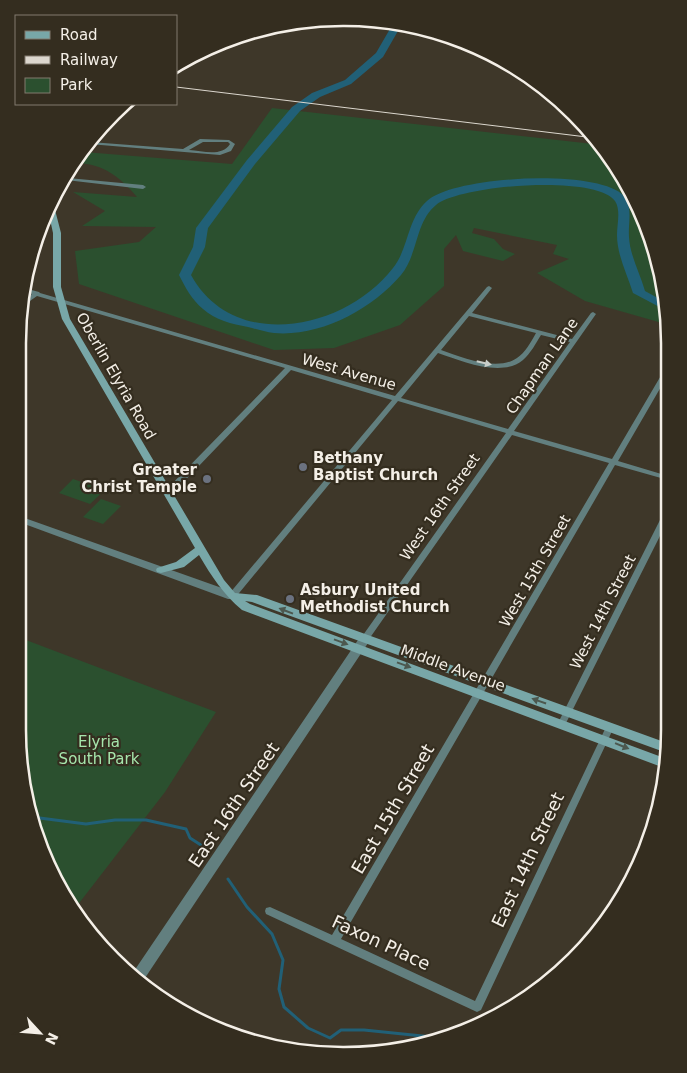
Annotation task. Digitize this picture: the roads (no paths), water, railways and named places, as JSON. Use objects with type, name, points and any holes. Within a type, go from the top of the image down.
[{"type":"main road","name":"Oberlin Elyria Road","points":[[53,216],[57,234],[57,287],[66,319],[201,549],[232,596]]},
{"type":"main road","points":[[161,570],[180,565],[201,549]]},
{"type":"main road","name":"Middle Avenue","points":[[232,596],[246,607],[486,682],[660,744]]},
{"type":"main road","name":"Middle Avenue","points":[[361,644],[479,693],[604,738],[659,760]]},
{"type":"street","points":[[184,151],[202,140],[232,142],[229,150],[220,154]]},
{"type":"street","points":[[97,144],[227,155]]},
{"type":"street","points":[[72,180],[143,187]]},
{"type":"street","points":[[232,596],[489,288]]},
{"type":"street","name":"West Avenue","points":[[30,292],[661,476]]},
{"type":"street","points":[[29,299],[37,294]]},
{"type":"street","points":[[469,314],[574,341]]},
{"type":"street","name":"Chapman Lane","points":[[511,432],[593,314]]},
{"type":"street","points":[[437,351],[488,365],[507,365],[521,358],[540,332]]},
{"type":"street","points":[[168,493],[289,368]]},
{"type":"street","name":"West 15th Street","points":[[479,693],[661,381]]},
{"type":"street","name":"West 16th Street","points":[[361,644],[511,432]]},
{"type":"street","name":"Middle Avenue","points":[[26,522],[232,596]]},
{"type":"street","name":"West 14th Street","points":[[562,723],[661,526]]},
{"type":"street","name":"East 16th Street","points":[[141,974],[361,644]]},
{"type":"street","name":"East 15th Street","points":[[334,941],[479,693]]},
{"type":"street","name":"East 14th Street","points":[[477,1007],[610,727]]},
{"type":"street","name":"Faxon Place","points":[[270,911],[477,1007]]},
{"type":"waterway","points":[[394,30],[380,55],[348,82],[316,95],[296,109],[251,162],[202,228],[199,247],[185,275],[201,300],[211,309],[224,316],[237,321],[271,328],[311,326],[327,321],[358,305],[397,272],[406,256],[419,219],[432,202],[446,195],[496,184],[557,182],[585,184],[606,190],[619,198],[624,212],[623,235],[625,250],[639,293],[658,303]]},
{"type":"waterway","points":[[39,818],[86,824],[115,820],[146,820],[186,829],[190,838],[204,847]]},
{"type":"waterway","points":[[228,879],[247,907],[272,934],[283,960],[279,989],[284,1007],[308,1028],[330,1038],[341,1030],[364,1030],[425,1036]]},
{"type":"railway","points":[[178,87],[584,137]]},
{"type":"place","name":"Bethany Baptist Church","points":[[303,467]]},
{"type":"place","name":"Greater Christ Temple","points":[[207,479]]},
{"type":"place","name":"Asbury United Methodist Church","points":[[290,599]]},
{"type":"park label","name":"Elyria South Park","points":[[99,750]]}]
